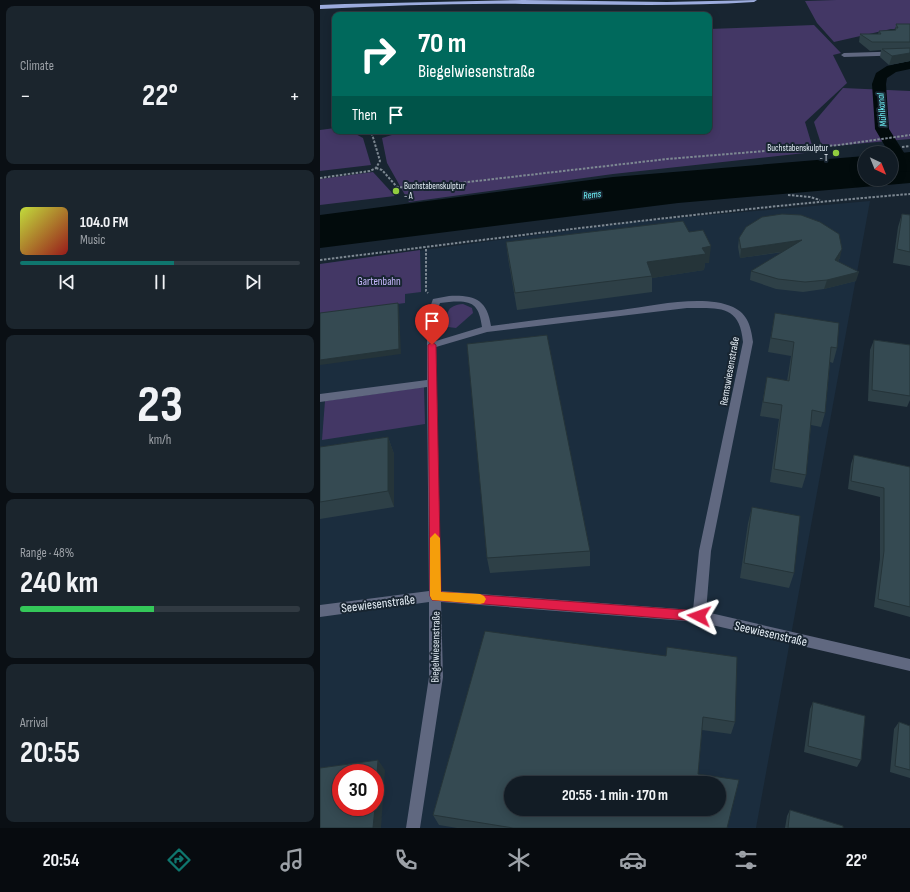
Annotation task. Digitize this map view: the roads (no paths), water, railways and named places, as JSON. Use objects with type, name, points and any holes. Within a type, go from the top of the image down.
[{"type":"main road","points":[[320,7],[517,2],[615,5],[754,0]]},
{"type":"street","points":[[844,55],[910,53]]},
{"type":"street","name":"Biegelwiesenstraße","points":[[413,828],[436,677],[431,316],[436,301],[453,298],[476,302],[484,312],[486,329]]},
{"type":"street","name":"Remswiesenstraße","points":[[486,329],[687,305],[711,305],[728,309],[743,316],[748,329],[748,342],[705,551],[699,616]]},
{"type":"street","points":[[432,345],[486,329]]},
{"type":"street","points":[[320,398],[432,383]]},
{"type":"street","name":"Seewiesenstraße","points":[[320,611],[436,596],[699,616],[910,665]]},
{"type":"water","points":[[910,152],[910,183],[898,184],[898,153]]},
{"type":"water","name":"Rems","points":[[858,157],[858,186],[875,186],[678,203],[320,248],[320,215],[613,177]]},
{"type":"waterway","name":"Mühlkanal","points":[[906,168],[882,129],[879,84],[881,76],[892,69],[910,65]]},
{"type":"place","name":"Buchstabenskulptur - T","points":[[836,153]]},
{"type":"place","name":"Buchstabenskulptur - A","points":[[396,191]]},
{"type":"park label","name":"Gartenbahn","points":[[379,281]]}]
